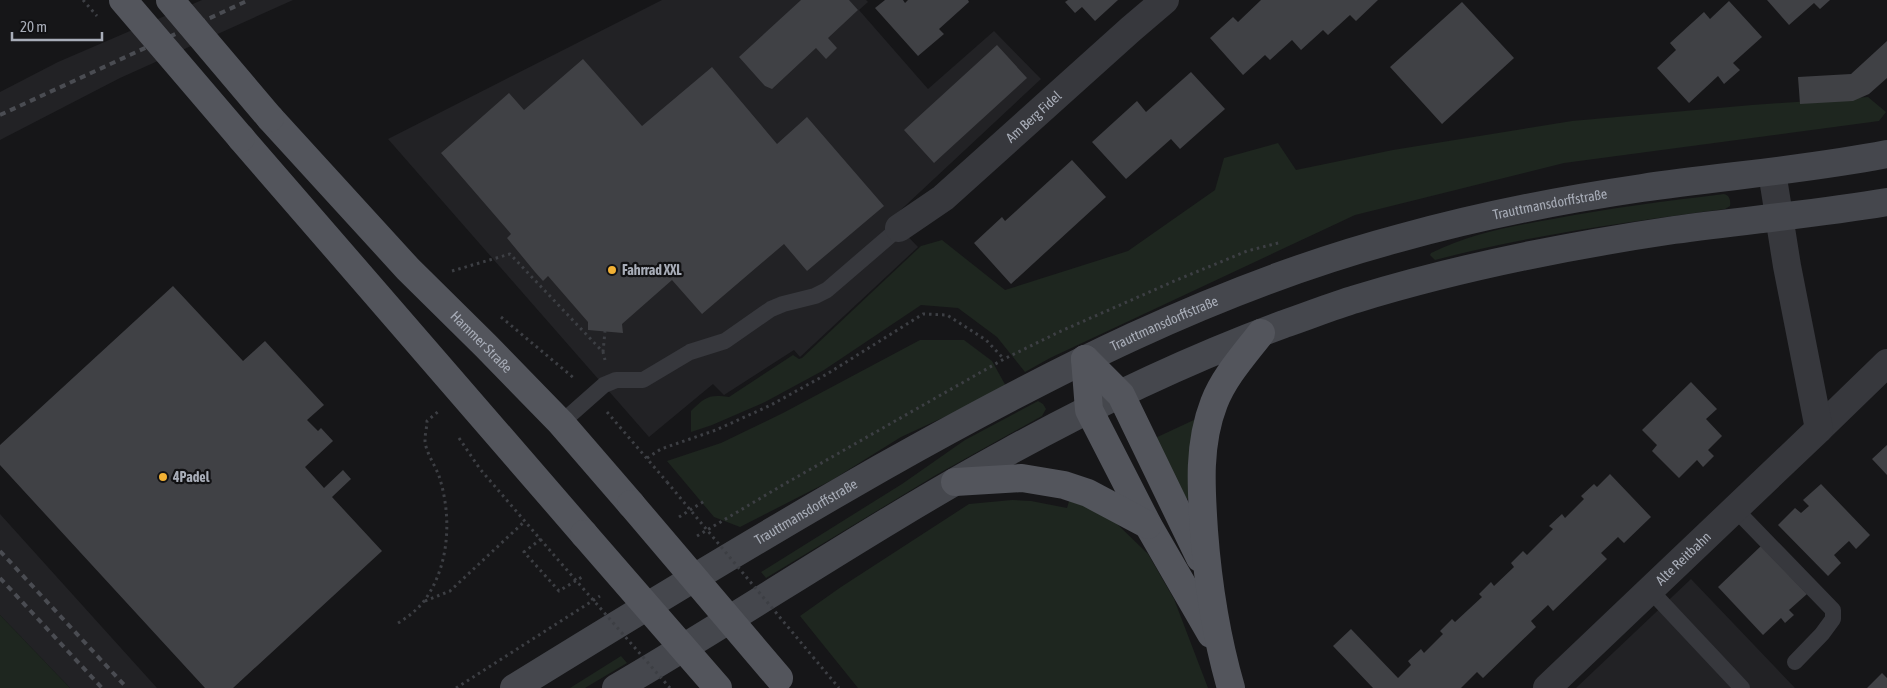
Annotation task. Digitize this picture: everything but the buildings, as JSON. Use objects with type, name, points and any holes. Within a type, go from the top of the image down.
[{"type":"main road","points":[[123,0],[718,688]]},
{"type":"main road","name":"Hammer Straße","points":[[170,0],[270,118],[408,269],[561,424],[784,683]]},
{"type":"main road","points":[[1231,688],[1220,648],[1207,572],[1201,488],[1202,448],[1214,402],[1233,369],[1261,333]]},
{"type":"main road","points":[[1085,359],[1121,395],[1207,572]]},
{"type":"main road","points":[[1085,359],[1089,410],[1148,525],[1220,648]]},
{"type":"main road","points":[[955,482],[1022,478],[1064,485],[1088,493],[1148,525]]},
{"type":"street","name":"Am Berg Fidel","points":[[899,228],[943,198],[1130,29],[1165,0]]},
{"type":"street","name":"Trauttmansdorffstraße","points":[[514,688],[753,542],[1000,402],[1085,359],[1184,313],[1259,283],[1397,238],[1474,219],[1566,200],[1847,162],[1887,154]]},
{"type":"street","points":[[1772,172],[1819,430]]},
{"type":"street","points":[[616,688],[912,507],[1006,452],[1200,357],[1261,333],[1352,300],[1442,274],[1551,250],[1675,230],[1887,202]]},
{"type":"street","name":"Alte Reitbahn","points":[[1546,688],[1819,430],[1887,363]]},
{"type":"lane","points":[[561,424],[604,385],[616,380],[643,380],[690,352],[725,341],[771,309],[816,296],[827,290],[899,228]]},
{"type":"lane","points":[[1735,509],[1833,610],[1834,619],[1795,662]]},
{"type":"lane","points":[[1650,590],[1742,688]]},
{"type":"path","points":[[450,271],[510,254],[603,352]]},
{"type":"path","points":[[647,458],[662,450],[716,430],[772,405],[827,374],[923,314],[947,315],[986,340],[1004,359],[781,486],[695,538]]},
{"type":"path","points":[[604,385],[607,365],[603,352],[605,331]]},
{"type":"path","points":[[398,624],[412,614],[424,601],[437,577],[445,554],[444,497],[439,475],[424,442],[427,421],[440,410],[445,417]]},
{"type":"path","points":[[455,432],[480,469],[670,688]]},
{"type":"path","points":[[667,482],[839,688]]},
{"type":"path","points":[[424,601],[450,591],[526,521]]},
{"type":"path","points":[[541,539],[524,552],[559,591]]},
{"type":"path","points":[[456,688],[602,594]]},
{"type":"shaded area","points":[[202,0],[293,0],[120,78],[0,140],[0,92],[58,62]]},
{"type":"shaded area","points":[[662,0],[866,0],[868,2],[859,10],[928,89],[994,31],[1041,79],[891,219],[918,247],[800,357],[794,350],[724,395],[713,384],[649,437],[388,139]]},
{"type":"shaded area","points":[[1868,97],[1886,112],[1879,121],[1564,163],[1355,215],[1050,358],[1025,372],[997,337],[958,308],[921,305],[824,370],[765,402],[691,432],[691,411],[700,402],[712,396],[729,397],[793,355],[799,359],[802,358],[921,246],[942,240],[1005,290],[1128,251],[1215,190],[1224,158],[1278,143],[1296,170],[1393,150],[1572,121]]},
{"type":"shaded area","points":[[1724,194],[1730,202],[1730,206],[1725,209],[1543,236],[1435,260],[1430,255],[1446,246],[1461,241],[1522,225],[1617,208]]},
{"type":"shaded area","points":[[920,340],[964,340],[992,361],[1007,388],[901,437],[832,480],[740,527],[714,517],[667,461],[721,443],[783,413]]},
{"type":"shaded area","points":[[1038,401],[1046,409],[1042,416],[936,475],[766,578],[761,572],[902,484],[965,440]]},
{"type":"shaded area","points":[[1196,419],[1190,497],[1186,500],[1151,440]]},
{"type":"shaded area","points":[[1070,498],[1115,522],[1148,554],[1174,599],[1208,688],[858,688],[800,616],[841,587],[969,504],[1012,500],[1031,501],[1067,508]]},
{"type":"shaded area","points":[[0,514],[157,688],[70,688],[0,615]]},
{"type":"shaded area","points":[[1691,579],[1795,688],[1576,688]]},
{"type":"shaded area","points":[[0,615],[70,688],[0,688]]},
{"type":"shaded area","points":[[621,656],[627,663],[585,688],[570,688]]},
{"type":"railway","points":[[0,115],[249,0]]},
{"type":"railway","points":[[0,551],[127,688]]},
{"type":"railway","points":[[0,578],[102,688]]},
{"type":"place","name":"Fahrrad XXL","points":[[612,270]]},
{"type":"place","name":"4Padel","points":[[163,477]]}]
